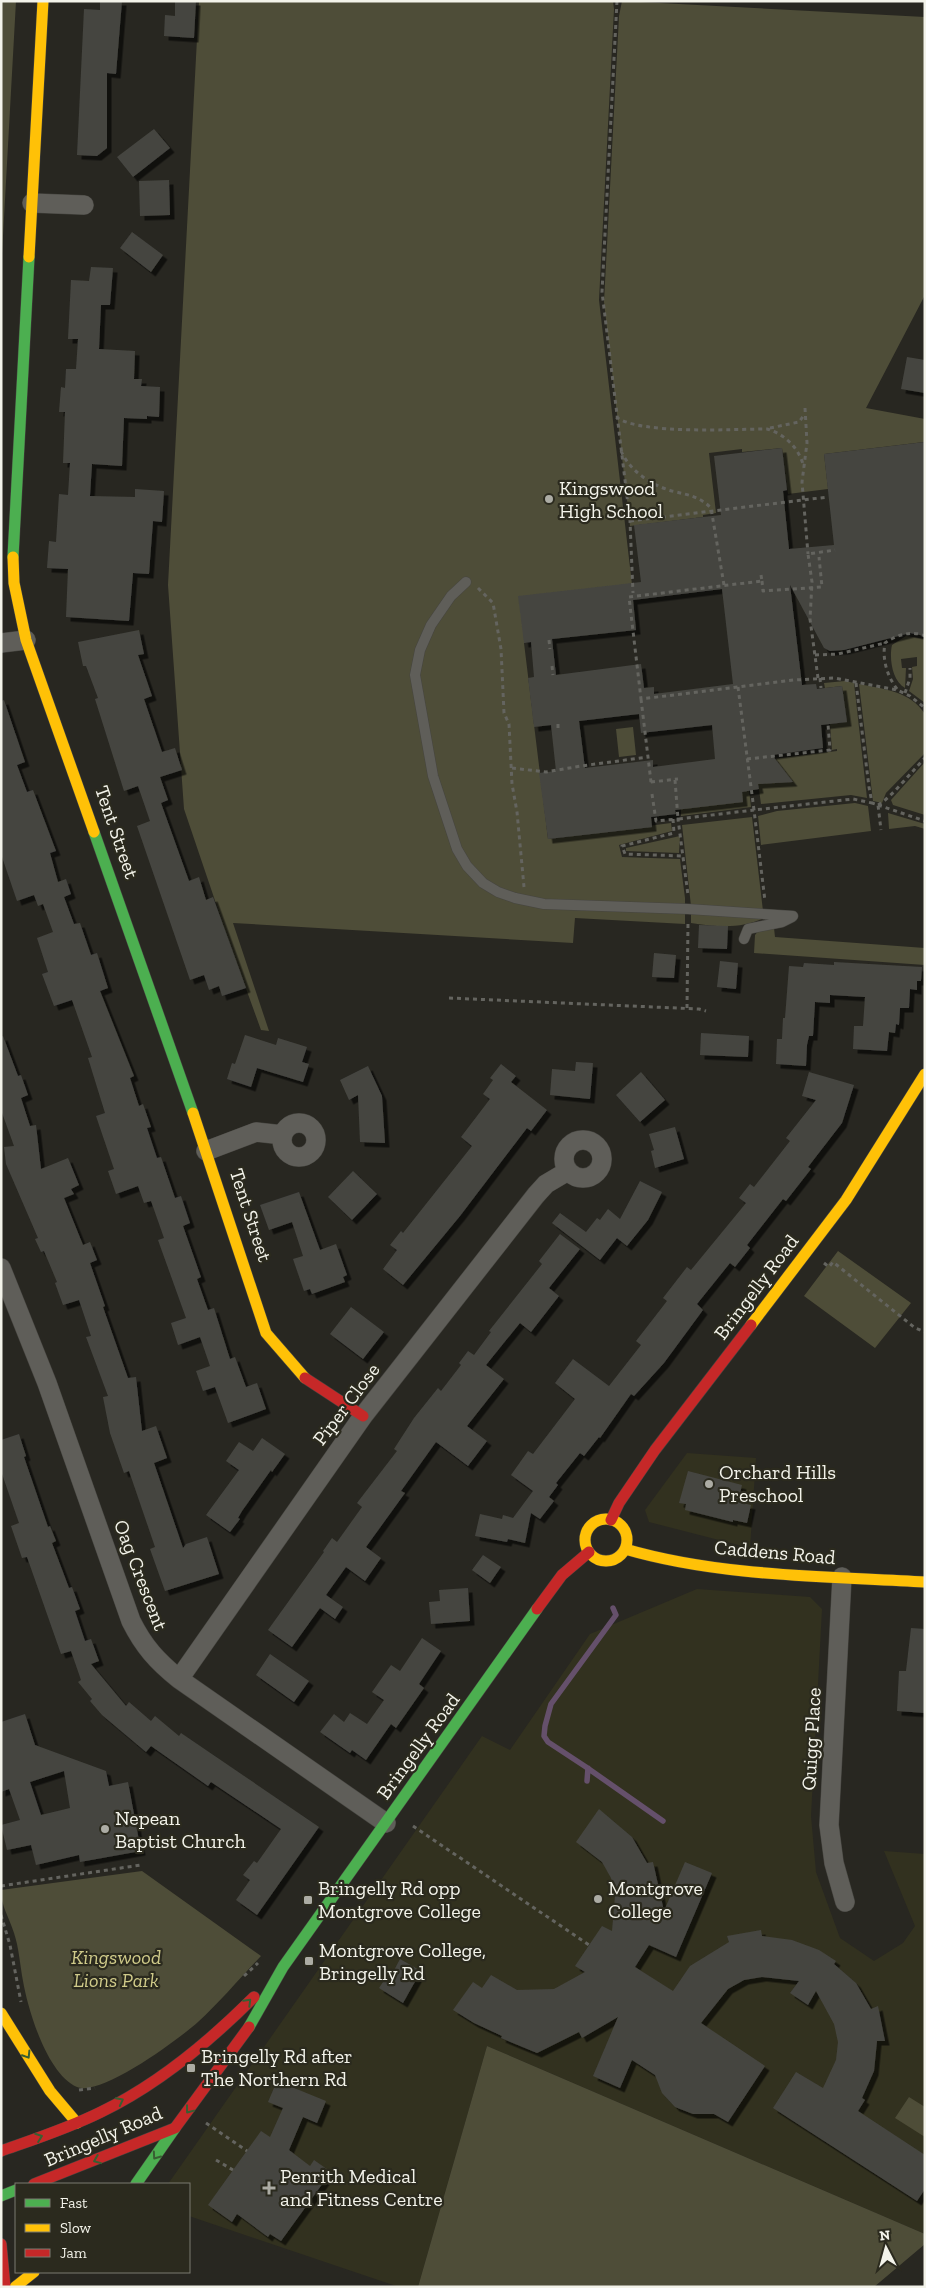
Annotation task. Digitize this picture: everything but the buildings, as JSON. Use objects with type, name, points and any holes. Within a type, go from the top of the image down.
[{"type":"main road","name":"Tent Street","points":[[43,1],[13,550],[14,583],[26,640],[206,1151],[266,1333],[303,1377],[363,1416]]},
{"type":"main road","name":"Bringelly Road","points":[[610,1520],[619,1503],[656,1450],[846,1200],[888,1136],[925,1074]]},
{"type":"main road","points":[[610,1520],[622,1528],[626,1534],[625,1548],[615,1559],[608,1561],[594,1557],[588,1552],[585,1539],[590,1526],[596,1521],[610,1520]]},
{"type":"main road","name":"Caddens Road","points":[[625,1548],[656,1558],[753,1572],[925,1582]]},
{"type":"main road","name":"Bringelly Road","points":[[37,2183],[175,2128],[256,2016],[283,1967],[562,1575],[588,1552]]},
{"type":"main road","name":"Bringelly Road","points":[[1,2151],[77,2123],[133,2095],[172,2070],[214,2037],[283,1967]]},
{"type":"main road","points":[[1,2014],[50,2091],[77,2123]]},
{"type":"main road","points":[[137,2183],[175,2128]]},
{"type":"main road","points":[[1,2196],[15,2190]]},
{"type":"main road","points":[[1,2244],[5,2287]]},
{"type":"main road","points":[[15,2287],[33,2273]]},
{"type":"street","points":[[32,203],[84,205]]},
{"type":"street","points":[[1,643],[26,640]]},
{"type":"street","points":[[206,1151],[256,1132],[283,1135]]},
{"type":"street","name":"Piper Close","points":[[179,1679],[363,1416],[536,1195],[546,1184],[568,1171]]},
{"type":"street","name":"Oag Crescent","points":[[1,1268],[47,1382],[131,1621],[141,1642],[159,1663],[179,1679],[386,1823]]},
{"type":"street","name":"Quigg Place","points":[[842,1577],[829,1825],[834,1863],[845,1902]]},
{"type":"lane","points":[[466,582],[452,596],[432,625],[420,650],[415,675],[433,776],[457,849],[467,866],[483,883],[498,892],[544,904],[793,916],[782,922],[748,929],[744,939]]},
{"type":"path","points":[[617,1],[602,292],[630,521],[633,592]]},
{"type":"path","points":[[616,417],[625,424],[653,429],[767,429],[799,422],[802,420],[805,409],[807,444],[802,500],[812,587],[810,619],[821,688]]},
{"type":"path","points":[[767,429],[778,432],[786,438],[802,459],[804,468]]},
{"type":"path","points":[[620,448],[624,458],[638,474],[660,487],[702,499],[713,512],[724,585]]},
{"type":"path","points":[[630,521],[828,497]]},
{"type":"path","points":[[808,554],[835,550]]},
{"type":"path","points":[[762,575],[763,591],[822,586],[819,557]]},
{"type":"path","points":[[678,818],[676,779],[649,782],[648,757],[629,597],[762,580]]},
{"type":"path","points":[[466,582],[483,591],[493,603],[501,649],[504,713],[509,724],[525,900]]},
{"type":"path","points":[[815,655],[838,654],[885,643],[893,637],[914,633],[925,636]]},
{"type":"path","points":[[549,640],[550,649]]},
{"type":"path","points":[[885,643],[884,652],[887,672],[897,690]]},
{"type":"path","points":[[552,666],[553,675]]},
{"type":"path","points":[[905,693],[910,678],[910,668]]},
{"type":"path","points":[[641,700],[819,678],[848,679],[856,683],[897,690],[905,693],[925,708]]},
{"type":"path","points":[[856,683],[872,803]]},
{"type":"path","points":[[738,687],[747,760],[750,768],[767,914]]},
{"type":"path","points":[[558,724],[558,730]]},
{"type":"path","points":[[747,760],[830,750],[828,724]]},
{"type":"path","points":[[512,768],[546,772],[581,765],[648,757]]},
{"type":"path","points":[[878,805],[885,802],[890,794],[925,758]]},
{"type":"path","points":[[652,794],[656,821],[853,799],[872,803],[925,821]]},
{"type":"path","points":[[878,805],[881,830]]},
{"type":"path","points":[[673,819],[674,833],[622,846],[625,854],[683,856]]},
{"type":"path","points":[[449,998],[699,1009],[706,1011]]},
{"type":"path","points":[[824,1262],[829,1267],[833,1262],[915,1328],[925,1332]]},
{"type":"path","points":[[413,1826],[589,1945]]},
{"type":"path","points":[[1,1886],[141,1865]]},
{"type":"path","points":[[1,1915],[10,1945],[22,2002]]},
{"type":"path","points":[[240,1980],[259,1961]]},
{"type":"path","points":[[73,2090],[96,2088]]},
{"type":"path","points":[[203,2121],[247,2151]]},
{"type":"path","points":[[216,2160],[233,2170]]},
{"type":"shaded area","name":"Orchard Hills Preschool","points":[[687,1453],[756,1458],[750,1548],[649,1522],[645,1510]]},
{"type":"shaded area","name":"Montgrove College","points":[[697,1589],[810,1597],[822,1609],[811,1816],[816,1872],[840,1938],[874,1961],[903,1943],[915,1926],[884,1851],[925,1854],[925,2234],[487,2046],[418,2287],[399,2287],[190,2216],[190,2183],[169,2183],[482,1736],[510,1750],[590,1634]]},
{"type":"green space","points":[[1,1],[16,1],[1,272]]},
{"type":"green space","points":[[199,1],[613,1],[599,300],[633,593],[524,643],[548,839],[671,823],[672,831],[619,845],[622,857],[680,859],[685,898],[685,924],[575,918],[573,943],[233,923],[269,1031],[261,1030],[184,809],[168,585]]},
{"type":"green space","points":[[622,1],[925,17],[925,295],[866,408],[925,419],[925,449],[924,442],[824,454],[828,489],[788,494],[782,448],[742,452],[742,449],[709,453],[716,513],[703,515],[703,517],[630,526],[604,302],[619,16]]},
{"type":"green space","points":[[906,636],[925,639],[925,703],[909,691],[913,679],[912,667],[917,666],[917,657],[901,659],[902,668],[906,668],[905,688],[894,675],[891,656],[892,645]]},
{"type":"green space","points":[[845,681],[854,683],[867,798],[851,795],[761,804],[755,761],[837,751],[837,749],[832,750],[830,724],[847,722],[842,686],[825,688],[824,683]]},
{"type":"green space","points":[[859,684],[895,692],[904,696],[919,706],[925,714],[925,753],[886,793],[882,803],[873,801]]},
{"type":"green space","points":[[633,727],[636,755],[619,757],[616,729]]},
{"type":"green space","points":[[925,762],[925,815],[893,805],[891,800]]},
{"type":"green space","points":[[749,790],[751,807],[681,816],[681,809]]},
{"type":"green space","points":[[855,803],[868,806],[871,831],[761,845],[758,816],[777,811]]},
{"type":"green space","points":[[888,813],[925,824],[925,829],[915,826],[889,829]]},
{"type":"green space","points":[[752,817],[763,911],[691,906],[682,825]]},
{"type":"green space","points":[[680,836],[679,853],[626,851],[626,848]]},
{"type":"green space","points":[[691,913],[764,918],[747,924],[729,926],[710,925],[691,923]]},
{"type":"green space","points":[[774,928],[775,937],[925,948],[925,965],[754,953],[755,935],[759,930]]},
{"type":"green space","points":[[838,1251],[911,1303],[875,1348],[804,1296]]},
{"type":"green space","name":"Kingswood Lions Park","points":[[142,1871],[261,1956],[198,2022],[158,2053],[121,2075],[103,2083],[88,2088],[77,2087],[66,2080],[57,2069],[48,2055],[34,2024],[22,1975],[16,1939],[4,1906],[1,1890]]},
{"type":"green space","points":[[487,2046],[925,2234],[925,2244],[874,2287],[418,2287]]},
{"type":"green space","points":[[909,2097],[925,2107],[925,2137],[895,2118]]},
{"type":"waterway","points":[[613,1608],[616,1615],[551,1704],[544,1736],[548,1742],[663,1821]]},
{"type":"waterway","points":[[587,1781],[588,1768]]},
{"type":"traffic: fast","points":[[13,557],[29,257]]},
{"type":"traffic: fast","points":[[94,832],[193,1113]]},
{"type":"traffic: fast","points":[[249,2027],[283,1967],[537,1609]]},
{"type":"traffic: fast","points":[[137,2183],[175,2128]]},
{"type":"traffic: fast","points":[[1,2196],[15,2190]]},
{"type":"traffic: slow","points":[[29,257],[43,1]]},
{"type":"traffic: slow","points":[[13,557],[14,583],[26,640],[94,832]]},
{"type":"traffic: slow","points":[[751,1325],[846,1200],[925,1074]]},
{"type":"traffic: slow","points":[[193,1113],[266,1333],[305,1378]]},
{"type":"traffic: slow","points":[[606,1519],[621,1525],[627,1540],[621,1555],[606,1561],[591,1555],[585,1540],[591,1525],[606,1519]]},
{"type":"traffic: slow","points":[[625,1549],[661,1558],[736,1570],[774,1574],[925,1582]]},
{"type":"traffic: slow","points":[[1,2013],[50,2091],[77,2123]]},
{"type":"traffic: slow","points":[[15,2287],[33,2273]]},
{"type":"traffic: jam","points":[[611,1520],[619,1503],[655,1450],[751,1325]]},
{"type":"traffic: jam","points":[[305,1378],[363,1416]]},
{"type":"traffic: jam","points":[[537,1609],[562,1575],[589,1552]]},
{"type":"traffic: jam","points":[[1,2151],[89,2118],[143,2089],[201,2046],[254,1997]]},
{"type":"traffic: jam","points":[[37,2183],[175,2128],[249,2027]]},
{"type":"traffic: jam","points":[[1,2244],[5,2287]]},
{"type":"place","name":"Kingswood High School","points":[[549,499]]},
{"type":"place","name":"Orchard Hills Preschool","points":[[709,1484]]},
{"type":"place","name":"Nepean Baptist Church","points":[[105,1829]]},
{"type":"place","name":"Montgrove College","points":[[598,1899]]},
{"type":"place","name":"Bringelly Rd opp Montgrove College","points":[[308,1900]]},
{"type":"place","name":"Montgrove College, Bringelly Rd","points":[[309,1961]]},
{"type":"place","name":"Bringelly Rd after The Northern Rd","points":[[191,2068]]},
{"type":"place","name":"Penrith Medical and Fitness Centre","points":[[269,2188]]}]
